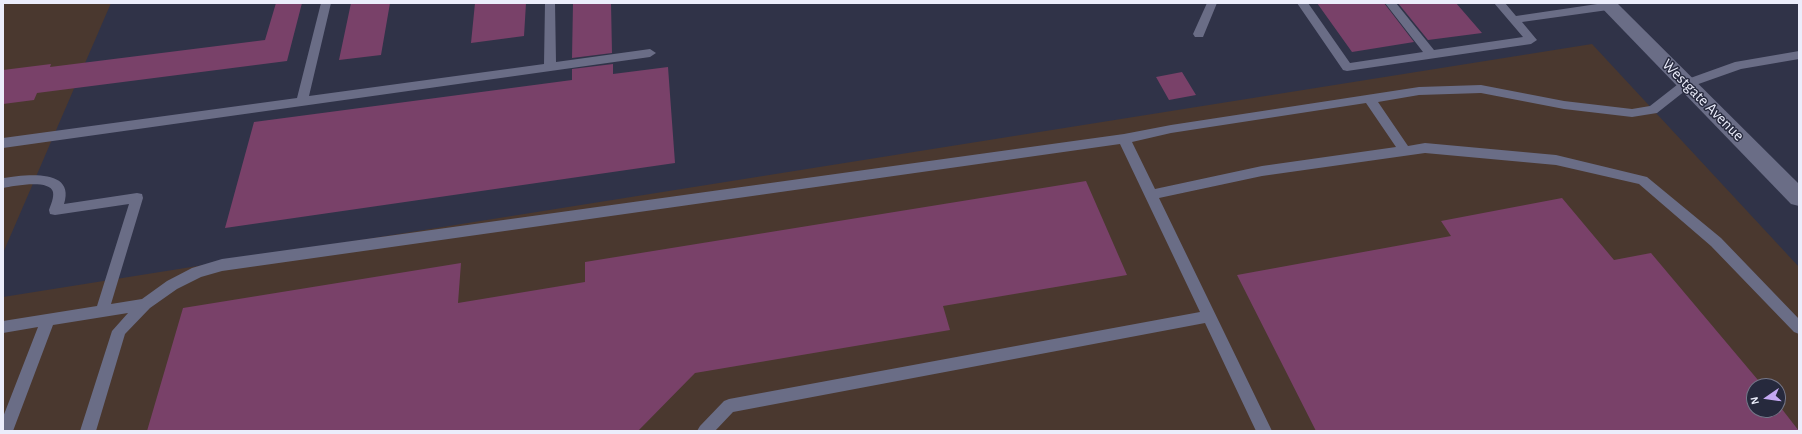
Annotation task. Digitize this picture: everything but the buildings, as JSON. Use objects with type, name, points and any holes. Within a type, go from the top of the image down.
[{"type":"street","name":"Westgate Avenue","points":[[1607,4],[1799,198]]},
{"type":"lane","points":[[302,101],[326,3]]},
{"type":"lane","points":[[550,3],[550,67]]},
{"type":"lane","points":[[1199,34],[1212,3]]},
{"type":"lane","points":[[1302,3],[1347,67],[1531,40],[1499,3]]},
{"type":"lane","points":[[1390,3],[1432,55]]},
{"type":"lane","points":[[1514,20],[1607,4]]},
{"type":"lane","points":[[3,143],[650,53]]},
{"type":"lane","points":[[88,431],[119,331],[145,304],[172,285],[197,272],[222,265],[1124,139],[1171,129],[1418,91],[1481,88],[1564,105],[1632,112],[1653,110],[1686,84],[1739,64],[1799,55]]},
{"type":"lane","points":[[1369,98],[1406,151]]},
{"type":"lane","points":[[1124,139],[1264,431]]},
{"type":"lane","points":[[1151,194],[1262,171],[1425,148],[1556,160],[1642,180],[1716,242],[1799,328]]},
{"type":"lane","points":[[3,183],[38,179],[48,181],[56,185],[60,192],[60,200],[55,210],[137,198],[102,311]]},
{"type":"lane","points":[[3,327],[145,304]]},
{"type":"lane","points":[[705,431],[729,406],[1210,316]]},
{"type":"lane","points":[[6,431],[48,320]]},
{"type":"shaded area","points":[[3,3],[111,3],[3,253]]},
{"type":"shaded area","points":[[1592,44],[1799,267],[1799,431],[3,431],[3,297]]}]
